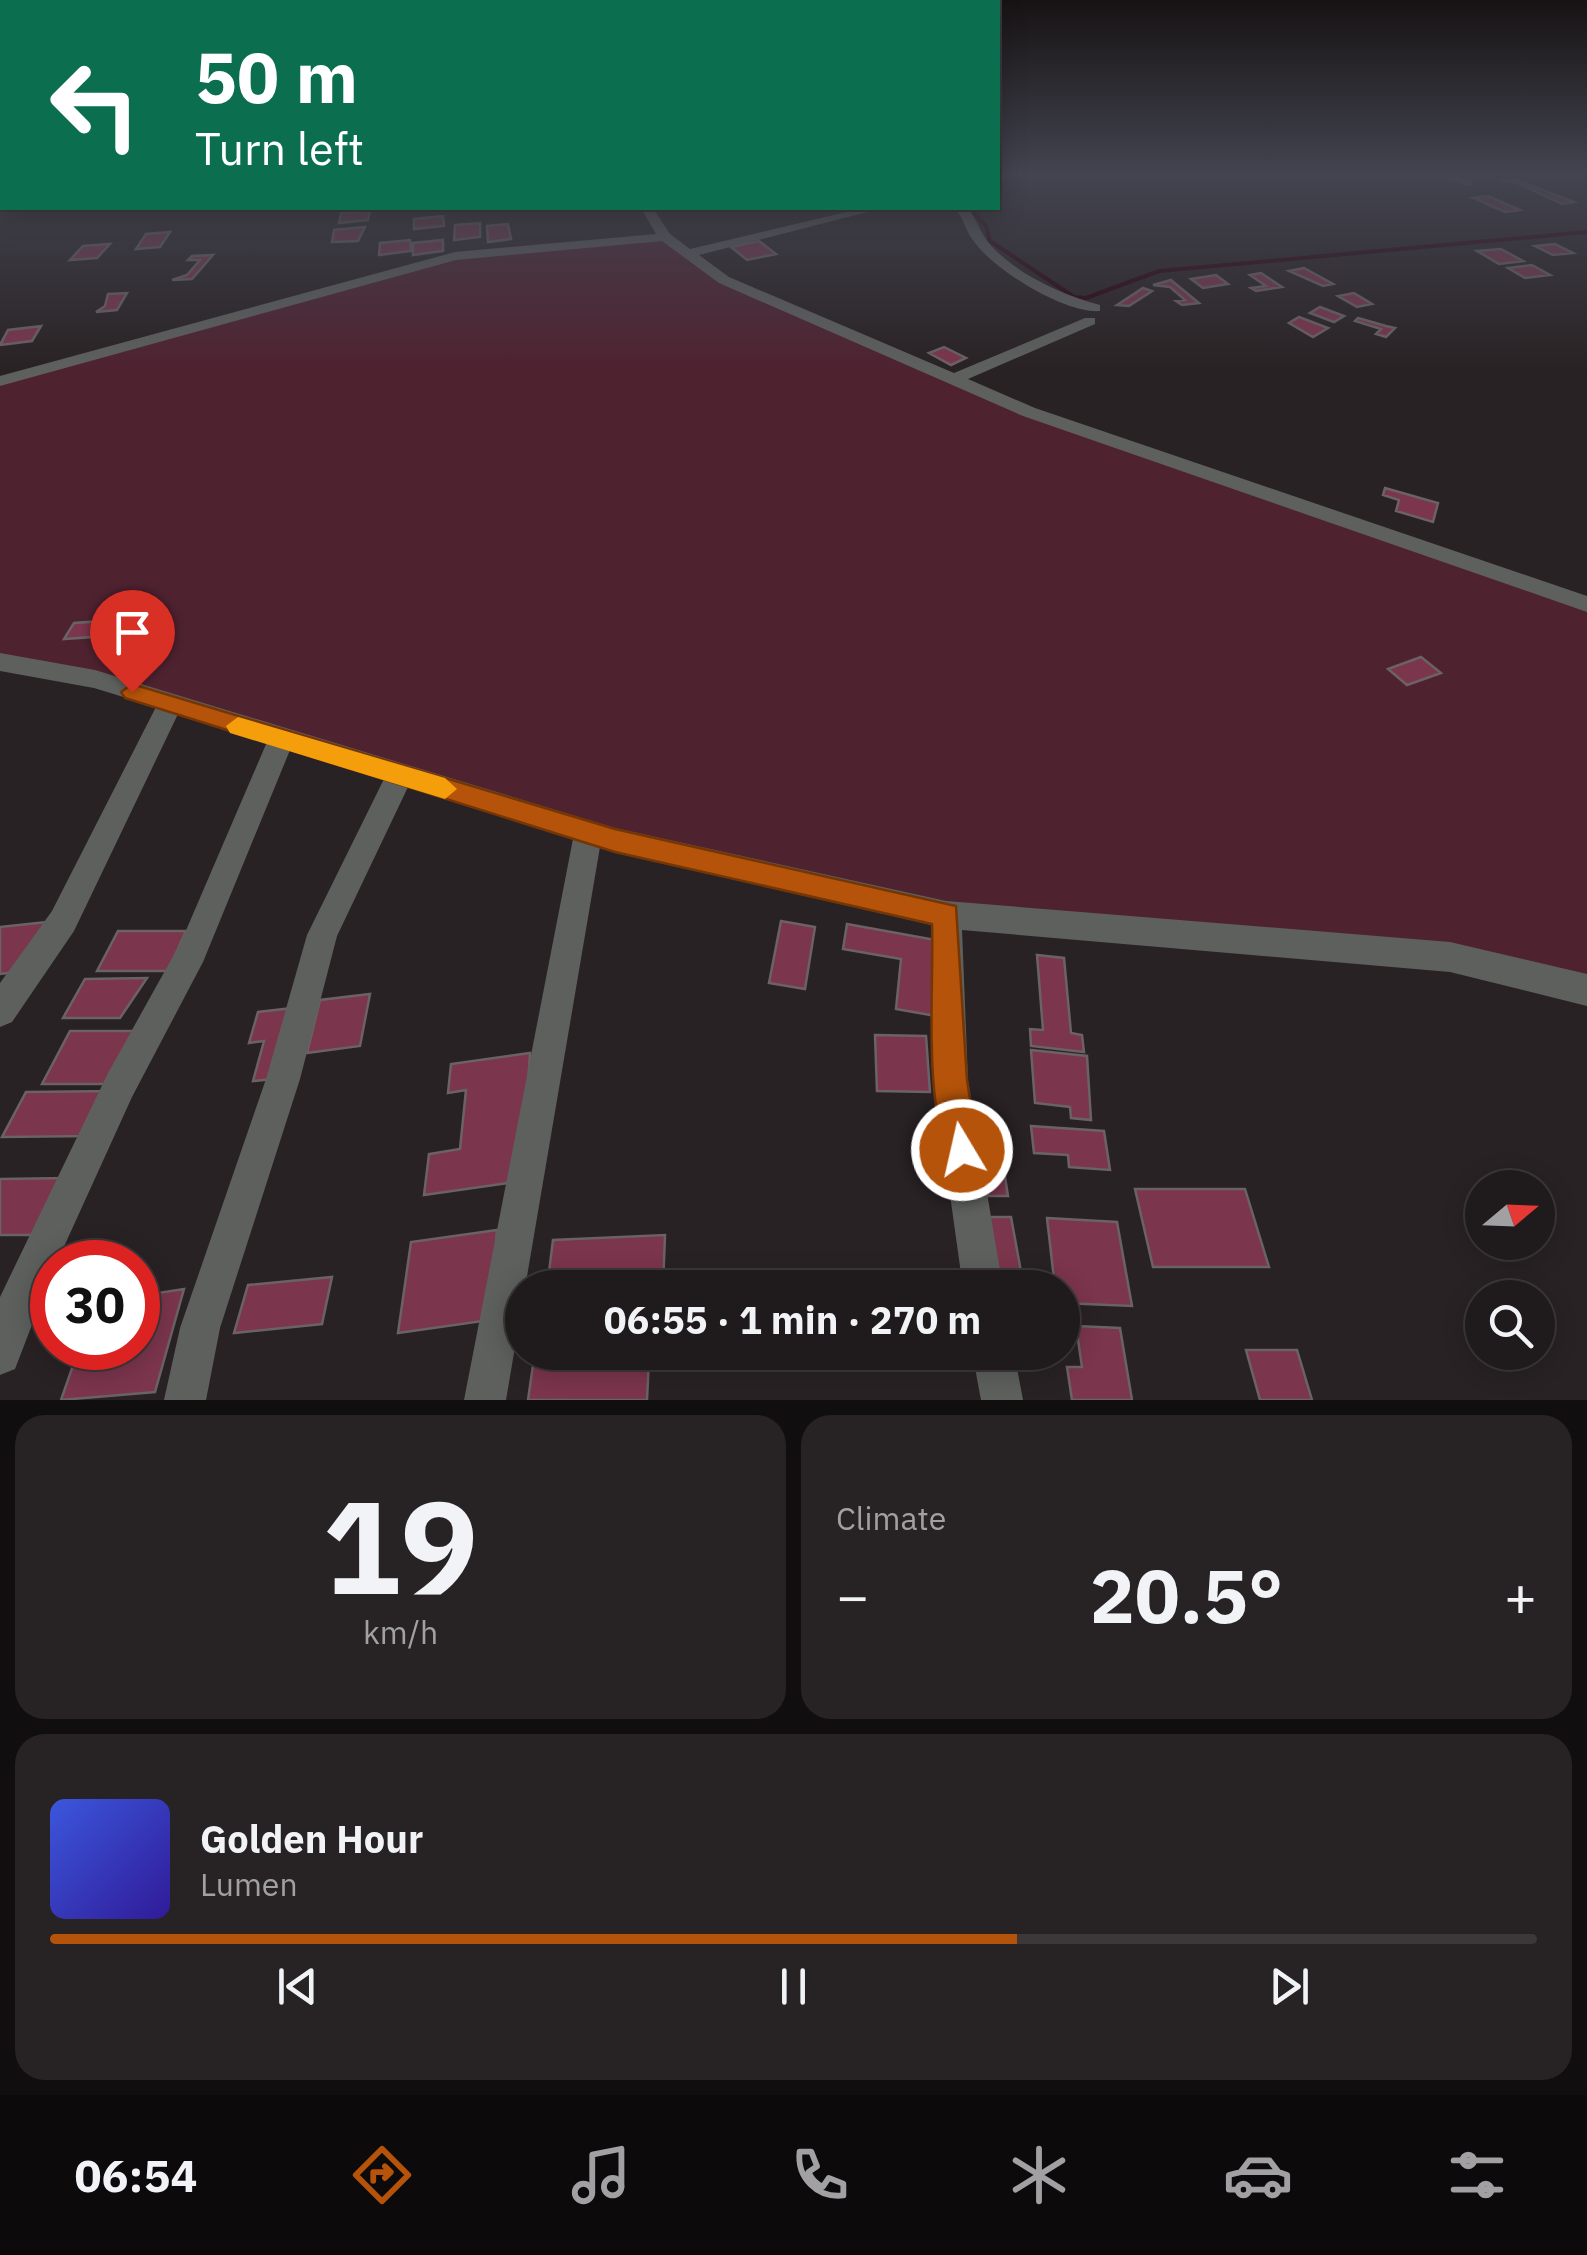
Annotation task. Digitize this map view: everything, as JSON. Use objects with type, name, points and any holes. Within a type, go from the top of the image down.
[{"type":"street","points":[[0,381],[455,256],[639,239]]},
{"type":"street","points":[[668,239],[724,280],[955,380],[1112,442],[1587,604]]},
{"type":"street","points":[[687,254],[748,239]]},
{"type":"street","points":[[955,380],[1092,314],[1035,282],[979,239]]},
{"type":"street","points":[[3,665],[95,679],[588,832],[946,914],[1450,957],[1587,990]]},
{"type":"street","points":[[0,1011],[63,922],[170,705]]},
{"type":"street","points":[[0,1354],[14,1314],[120,1085],[192,952],[281,739]]},
{"type":"street","points":[[185,1400],[200,1328],[283,1080],[322,935],[400,775]]},
{"type":"street","points":[[485,1400],[588,832]]},
{"type":"street","points":[[946,914],[951,1080],[980,1270]]},
{"type":"street","points":[[997,1370],[1002,1400]]},
{"type":"shaded area","points":[[668,239],[724,280],[1029,412],[1587,604],[1587,990],[1450,957],[1073,926],[813,883],[0,662],[0,381],[455,256]]},
{"type":"building","points":[[142,239],[165,239],[160,247],[136,249]]},
{"type":"building","points":[[410,240],[411,251],[379,255],[380,243]]},
{"type":"building","points":[[443,240],[443,251],[413,255],[413,243]]},
{"type":"building","points":[[759,241],[776,254],[747,260],[731,247]]},
{"type":"building","points":[[110,244],[97,258],[70,260],[83,246]]},
{"type":"building","points":[[1555,244],[1573,253],[1553,255],[1535,246]]},
{"type":"building","points":[[1501,249],[1523,261],[1499,264],[1477,251]]},
{"type":"building","points":[[213,255],[192,279],[172,280],[187,275],[200,260],[188,260],[192,256]]},
{"type":"building","points":[[1532,265],[1550,275],[1525,278],[1508,268]]},
{"type":"building","points":[[1304,268],[1333,284],[1323,286],[1289,271]]},
{"type":"building","points":[[1261,273],[1282,287],[1256,291],[1251,288],[1266,286],[1250,275]]},
{"type":"building","points":[[1216,275],[1228,284],[1203,288],[1191,279]]},
{"type":"building","points":[[1171,280],[1199,303],[1182,305],[1176,301],[1185,300],[1170,287],[1153,285]]},
{"type":"building","points":[[1143,288],[1152,291],[1129,306],[1117,305]]},
{"type":"building","points":[[127,293],[117,310],[96,312],[105,306],[108,294]]},
{"type":"building","points":[[1354,293],[1372,304],[1357,307],[1338,296]]},
{"type":"building","points":[[1320,307],[1344,316],[1334,322],[1310,313]]},
{"type":"building","points":[[1299,317],[1328,328],[1313,337],[1289,323]]},
{"type":"building","points":[[1358,318],[1395,328],[1386,337],[1376,334],[1381,329],[1355,321]]},
{"type":"building","points":[[41,326],[32,341],[0,345],[8,330]]},
{"type":"building","points":[[944,347],[966,358],[951,365],[929,353]]},
{"type":"building","points":[[1385,488],[1438,503],[1433,522],[1396,511],[1399,500],[1383,495]]},
{"type":"building","points":[[102,621],[93,637],[64,639],[74,623]]},
{"type":"building","points":[[1421,657],[1441,673],[1407,685],[1388,669]]},
{"type":"building","points":[[781,921],[815,927],[805,989],[769,983]]},
{"type":"building","points":[[47,922],[24,971],[0,974],[0,927]]},
{"type":"building","points":[[847,924],[941,941],[936,1016],[896,1009],[901,959],[843,949]]},
{"type":"building","points":[[118,931],[186,931],[168,971],[97,971]]},
{"type":"building","points":[[1037,955],[1064,958],[1071,1033],[1082,1035],[1084,1052],[1031,1046],[1030,1029],[1043,1030]]},
{"type":"building","points":[[147,978],[120,1018],[63,1018],[85,979]]},
{"type":"building","points":[[370,994],[360,1046],[307,1053],[320,1000]]},
{"type":"building","points":[[293,1008],[274,1079],[253,1081],[264,1041],[249,1043],[258,1012]]},
{"type":"building","points":[[70,1031],[138,1031],[113,1084],[42,1084]]},
{"type":"building","points":[[875,1035],[926,1036],[930,1092],[877,1091]]},
{"type":"building","points":[[1031,1050],[1087,1056],[1091,1120],[1071,1118],[1070,1107],[1035,1103]]},
{"type":"building","points":[[530,1053],[522,1181],[424,1195],[429,1154],[460,1149],[466,1090],[448,1093],[451,1064]]},
{"type":"building","points":[[114,1091],[92,1136],[2,1137],[26,1092]]},
{"type":"building","points":[[1031,1126],[1104,1131],[1110,1170],[1069,1167],[1068,1155],[1034,1153]]},
{"type":"building","points":[[976,1132],[998,1132],[1008,1196],[985,1196]]},
{"type":"building","points":[[67,1178],[40,1235],[0,1235],[0,1179]]},
{"type":"building","points":[[1135,1189],[1245,1189],[1269,1267],[1153,1267]]},
{"type":"building","points":[[984,1217],[1011,1217],[1021,1270],[993,1270]]},
{"type":"building","points":[[1047,1218],[1117,1222],[1132,1306],[1080,1304],[1080,1270],[1053,1270]]},
{"type":"building","points":[[497,1230],[490,1320],[398,1333],[411,1242]]},
{"type":"building","points":[[665,1235],[664,1270],[549,1270],[553,1240]]},
{"type":"building","points":[[332,1277],[322,1324],[234,1333],[248,1285]]},
{"type":"building","points":[[184,1289],[155,1392],[61,1400],[71,1370],[160,1370],[160,1293]]},
{"type":"building","points":[[1080,1326],[1120,1328],[1132,1400],[1072,1400],[1067,1370],[1082,1367]]},
{"type":"building","points":[[1246,1350],[1297,1350],[1312,1400],[1260,1400]]},
{"type":"building","points":[[532,1370],[648,1370],[647,1400],[528,1400]]},
{"type":"waterway","points":[[990,239],[1074,297],[1086,298],[1159,271],[1507,239]]},
{"type":"slow traffic","points":[[238,726],[445,789]]},
{"type":"route","points":[[132,692],[615,840],[946,914],[951,1080],[962,1150]]}]
